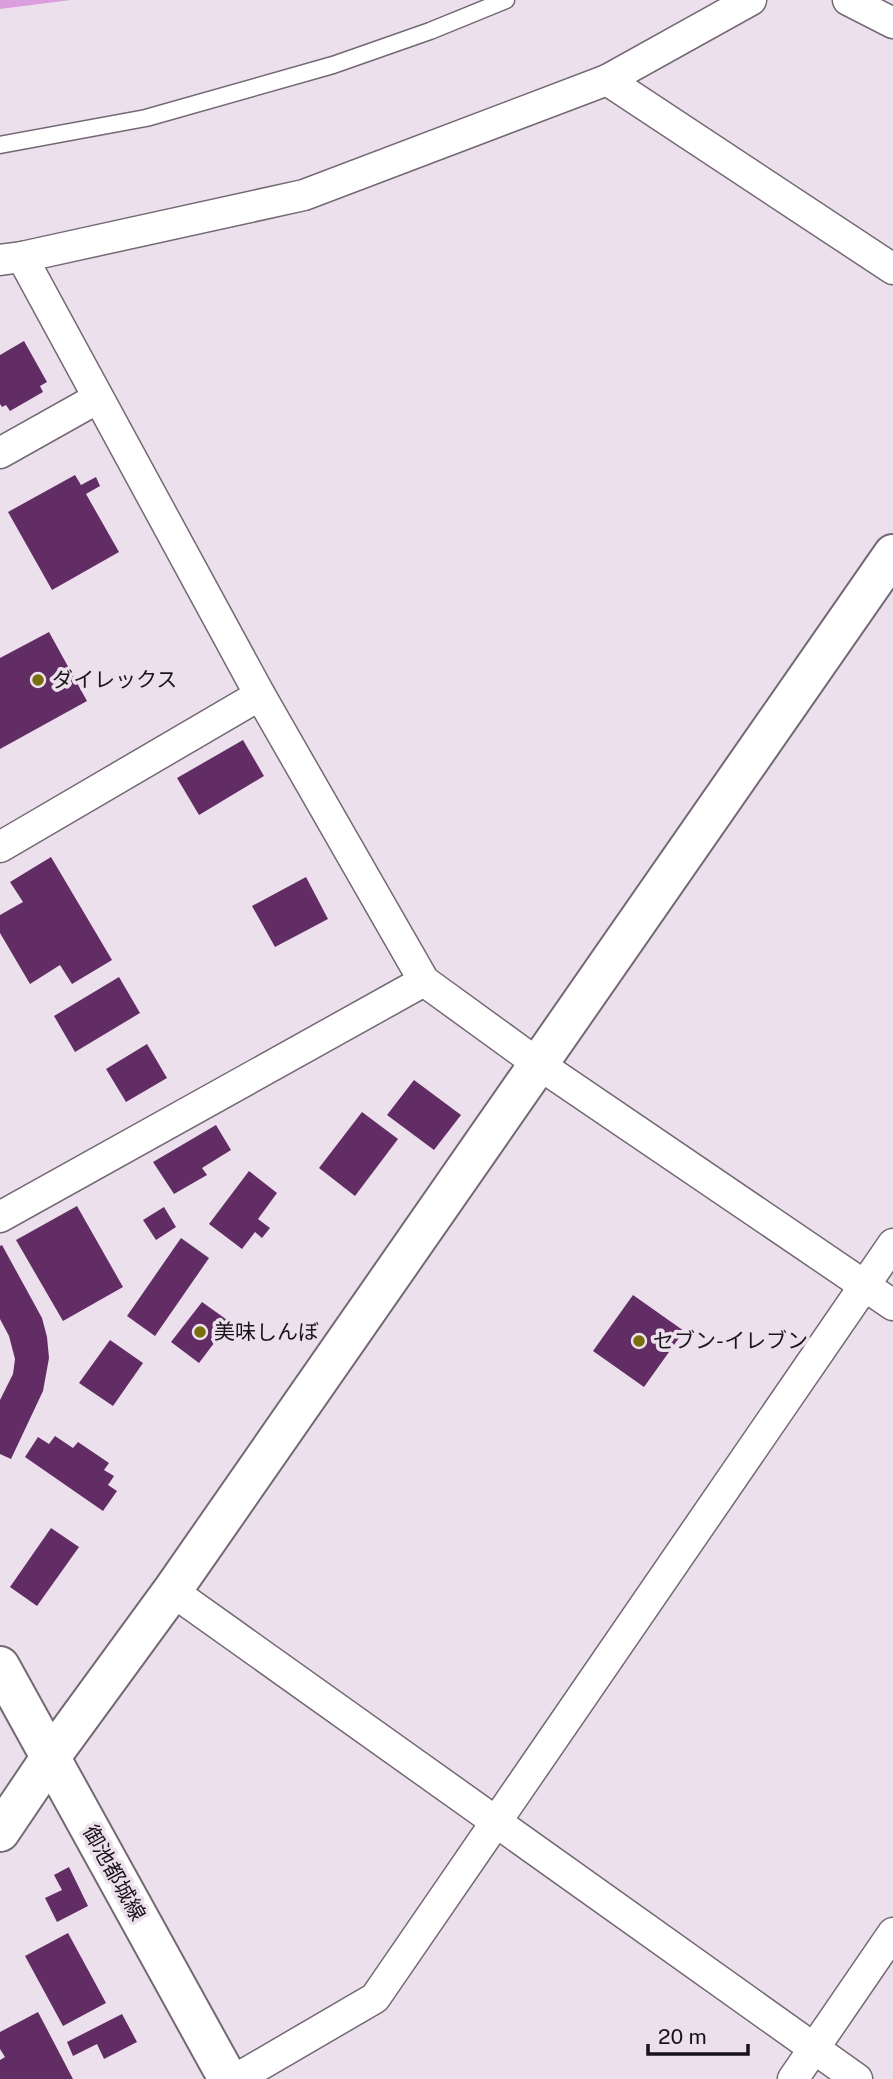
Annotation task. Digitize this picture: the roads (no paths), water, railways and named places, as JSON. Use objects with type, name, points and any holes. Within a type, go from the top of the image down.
[{"type":"street","points":[[751,0],[607,80],[303,195],[11,258],[98,398],[260,695],[424,981],[537,1063],[893,1305]]},
{"type":"street","points":[[848,0],[893,23]]},
{"type":"street","points":[[607,80],[893,269]]},
{"type":"street","points":[[0,453],[98,398]]},
{"type":"street","points":[[0,1832],[50,1758],[172,1591],[892,556]]},
{"type":"street","points":[[0,847],[260,695]]},
{"type":"street","points":[[0,1217],[424,981]]},
{"type":"street","points":[[236,2079],[375,1998],[893,1244]]},
{"type":"street","points":[[172,1591],[858,2079]]},
{"type":"street","name":"御池都城線","points":[[0,1666],[228,2079]]},
{"type":"street","points":[[793,2079],[890,1944]]},
{"type":"lane","points":[[0,145],[146,118],[306,72],[430,31],[506,0]]},
{"type":"place","name":"ダイレックス","points":[[38,680]]},
{"type":"place","name":"美味しんぼ","points":[[200,1332]]},
{"type":"place","name":"セブン-イレブン","points":[[639,1341]]}]
